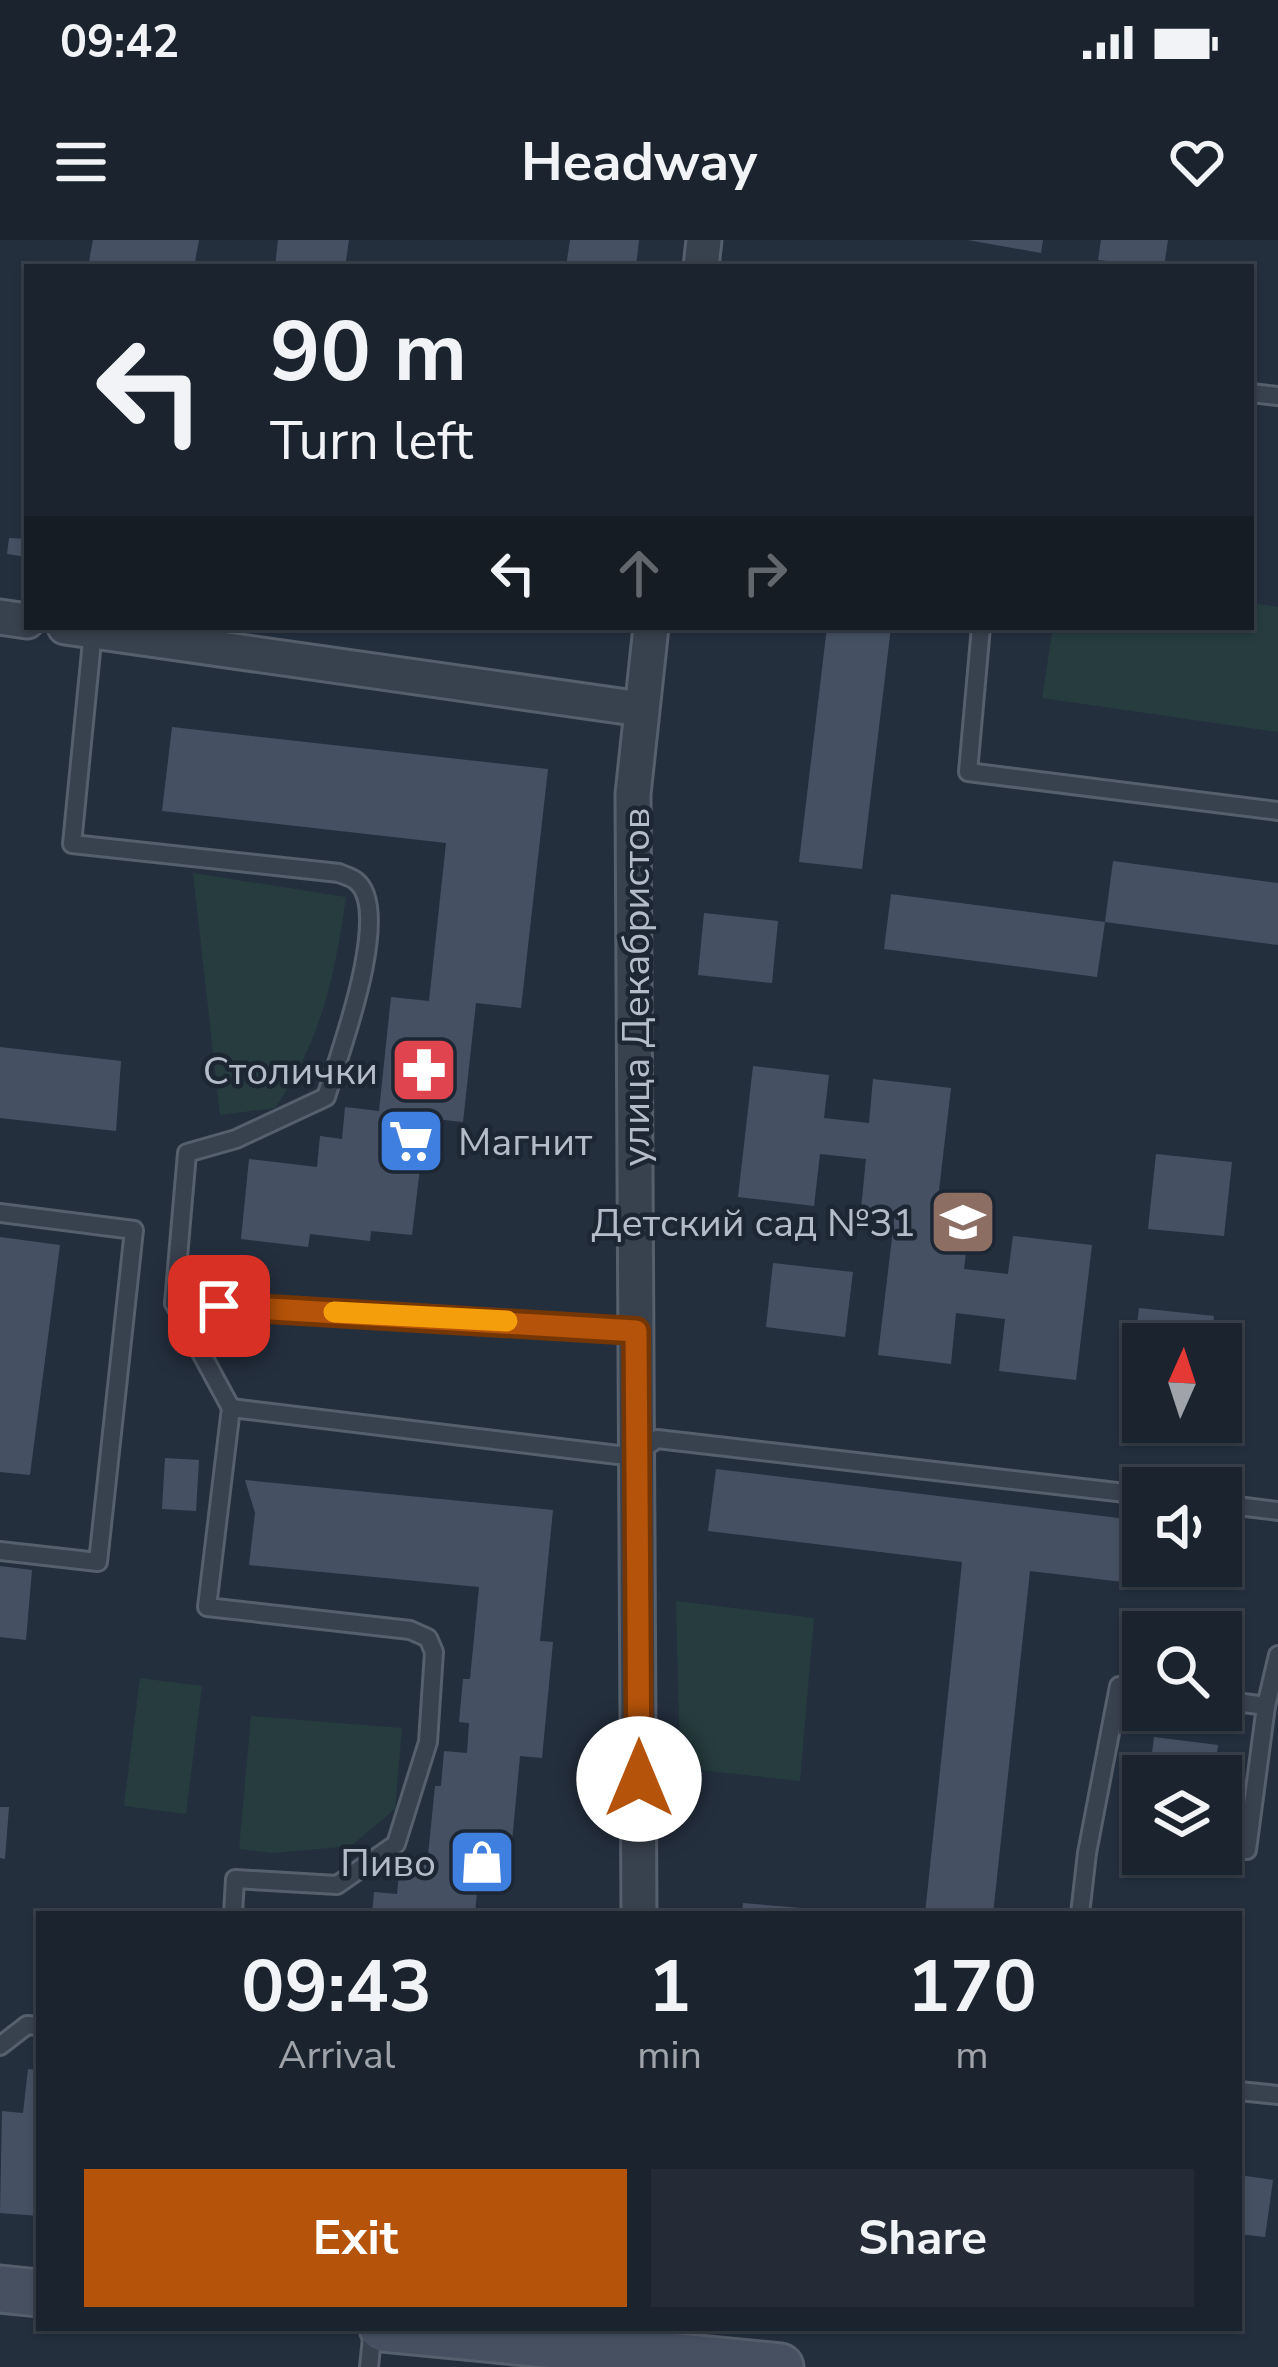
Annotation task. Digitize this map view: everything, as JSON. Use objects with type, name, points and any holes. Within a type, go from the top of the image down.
[{"type":"street","points":[[86,630],[641,709]]},
{"type":"street","name":"улица Декабристов","points":[[639,1911],[633,794],[651,630]]},
{"type":"street","points":[[0,2289],[36,2293]]},
{"type":"street","points":[[419,2331],[648,2350],[779,2367]]},
{"type":"lane","points":[[79,630],[72,844],[339,873],[358,882],[367,898],[366,973],[326,1096],[236,1139],[188,1153],[174,1303],[230,1408],[207,1607],[410,1630],[428,1638],[434,1652],[428,1742],[396,1844],[337,1885],[235,1879],[232,1911]]},
{"type":"lane","points":[[981,630],[968,772],[1278,811]]},
{"type":"lane","points":[[0,1214],[134,1230],[98,1562],[0,1551]]},
{"type":"lane","points":[[174,1303],[636,1331]]},
{"type":"lane","points":[[230,1408],[619,1455],[637,1453],[657,1438],[1122,1493]]},
{"type":"lane","points":[[1242,1507],[1278,1511]]},
{"type":"lane","points":[[1247,1850],[1266,1706],[1278,1655]]},
{"type":"lane","points":[[1080,1911],[1087,1853],[1122,1686]]},
{"type":"lane","points":[[1242,1703],[1266,1706]]},
{"type":"lane","points":[[0,2046],[27,2025],[36,2026]]},
{"type":"lane","points":[[1242,2091],[1278,2095]]},
{"type":"lane","points":[[369,2367],[373,2331]]},
{"type":"green space","points":[[1254,603],[1278,607],[1278,732],[1042,698],[1053,630],[1254,630]]},
{"type":"green space","points":[[193,873],[346,897],[324,1007],[304,1057],[275,1108],[220,1115]]},
{"type":"green space","points":[[676,1601],[814,1618],[800,1781],[680,1768]]},
{"type":"green space","points":[[140,1678],[202,1686],[186,1814],[124,1806]]},
{"type":"green space","points":[[251,1716],[402,1728],[395,1809],[351,1846],[273,1853],[239,1849]]},
{"type":"building","points":[[93,240],[199,240],[195,264],[89,264]]},
{"type":"building","points":[[278,240],[349,240],[345,264],[275,264]]},
{"type":"building","points":[[570,240],[639,240],[636,264],[566,264]]},
{"type":"building","points":[[968,240],[1043,240],[1041,253]]},
{"type":"building","points":[[1101,240],[1168,240],[1164,264],[1098,260]]},
{"type":"building","points":[[9,538],[24,539],[24,557],[7,554]]},
{"type":"building","points":[[827,630],[891,630],[862,869],[799,862]]},
{"type":"building","points":[[172,727],[548,769],[521,1008],[476,1003],[463,1122],[426,1118],[412,1235],[371,1231],[370,1241],[310,1234],[308,1247],[241,1239],[249,1159],[317,1167],[320,1136],[342,1139],[345,1107],[379,1111],[391,997],[429,1001],[446,843],[162,811]]},
{"type":"building","points":[[1113,861],[1278,883],[1278,945],[1105,922]]},
{"type":"building","points":[[891,894],[1105,922],[1097,977],[884,949]]},
{"type":"building","points":[[704,913],[778,921],[772,983],[698,975]]},
{"type":"building","points":[[0,1047],[121,1061],[116,1131],[0,1118]]},
{"type":"building","points":[[753,1066],[829,1075],[824,1118],[869,1123],[873,1079],[951,1088],[935,1224],[969,1228],[964,1269],[1008,1274],[1013,1236],[1092,1245],[1076,1380],[999,1371],[1005,1319],[956,1313],[951,1364],[878,1355],[895,1213],[861,1209],[866,1159],[820,1154],[814,1206],[738,1197]]},
{"type":"building","points":[[1156,1154],[1232,1162],[1224,1236],[1148,1229]]},
{"type":"building","points":[[0,1237],[60,1245],[30,1475],[0,1472]]},
{"type":"building","points":[[773,1263],[853,1272],[845,1337],[766,1327]]},
{"type":"building","points":[[1139,1308],[1214,1316],[1213,1323],[1137,1323]]},
{"type":"building","points":[[165,1458],[199,1460],[196,1511],[162,1509]]},
{"type":"building","points":[[716,1469],[1122,1518],[1122,1582],[1030,1571],[993,1911],[925,1911],[962,1562],[708,1531]]},
{"type":"building","points":[[245,1480],[553,1510],[540,1641],[553,1642],[542,1758],[520,1756],[509,1874],[479,1871],[475,1911],[372,1911],[374,1892],[397,1894],[400,1863],[427,1865],[435,1786],[441,1786],[444,1751],[467,1753],[469,1723],[459,1722],[463,1679],[470,1679],[479,1587],[249,1565],[255,1513]]},
{"type":"building","points":[[0,1566],[32,1570],[26,1640],[0,1637]]},
{"type":"building","points":[[1154,1737],[1218,1745],[1217,1755],[1152,1755]]},
{"type":"building","points":[[0,1807],[9,1807],[5,1859],[0,1858]]},
{"type":"building","points":[[743,1903],[813,1909],[813,1911],[742,1911]]},
{"type":"building","points":[[28,2069],[36,2070],[36,2216],[0,2213],[2,2111],[23,2113]]},
{"type":"building","points":[[1242,2175],[1273,2180],[1265,2237],[1242,2234]]},
{"type":"slow traffic","points":[[334,1312],[507,1321]]},
{"type":"place","name":"Столички","points":[[424,1070]]},
{"type":"place","name":"Магнит","points":[[411,1141]]},
{"type":"place","name":"Детский сад №31","points":[[963,1222]]},
{"type":"place","name":"Пиво","points":[[482,1862]]},
{"type":"route","points":[[219,1306],[636,1331],[639,1779]]}]
